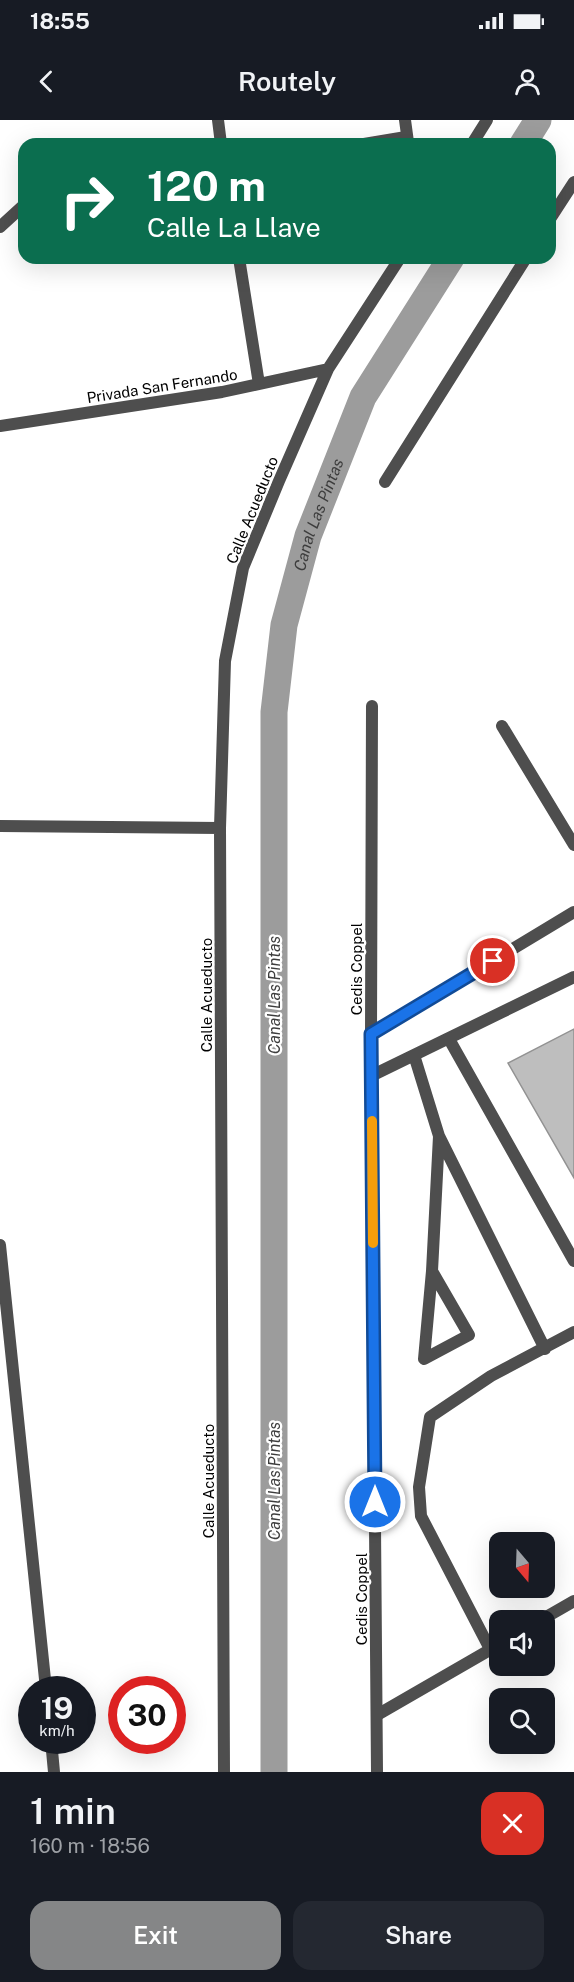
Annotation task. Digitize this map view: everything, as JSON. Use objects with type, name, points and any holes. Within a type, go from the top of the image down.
[{"type":"street","points":[[218,120],[220,138]]},
{"type":"street","points":[[405,120],[407,138]]},
{"type":"street","points":[[476,138],[487,120]]},
{"type":"street","points":[[556,210],[574,182]]},
{"type":"street","points":[[0,227],[18,211]]},
{"type":"street","points":[[240,264],[259,384]]},
{"type":"street","name":"Calle Acueducto","points":[[224,1772],[220,828],[225,661],[243,568],[328,369],[396,264]]},
{"type":"street","points":[[385,482],[522,264]]},
{"type":"street","name":"Privada San Fernando","points":[[0,426],[222,392],[328,369]]},
{"type":"street","name":"Cedis Coppel","points":[[372,706],[371,1076],[377,1772]]},
{"type":"street","points":[[502,726],[574,845]]},
{"type":"street","points":[[0,826],[220,828]]},
{"type":"street","points":[[371,1034],[574,912]]},
{"type":"street","points":[[371,1076],[574,977]]},
{"type":"street","points":[[449,1038],[574,1261]]},
{"type":"street","points":[[414,1055],[440,1136],[545,1348]]},
{"type":"street","points":[[432,1271],[469,1335],[424,1359],[440,1136]]},
{"type":"street","points":[[0,1245],[4,1337],[44,1676]]},
{"type":"street","points":[[489,1636],[421,1516],[419,1487],[430,1417],[491,1376],[574,1332]]},
{"type":"street","points":[[555,1612],[574,1601]]},
{"type":"street","points":[[377,1716],[489,1651]]},
{"type":"street","points":[[52,1754],[54,1772]]},
{"type":"building","points":[[574,1029],[574,1178],[508,1063]]},
{"type":"waterway","name":"Canal Las Pintas","points":[[527,138],[538,120]]},
{"type":"waterway","name":"Canal Las Pintas","points":[[274,1772],[274,712],[284,625],[308,536],[363,397],[447,264]]},
{"type":"slow traffic","points":[[372,1121],[373,1243]]},
{"type":"route","points":[[375,1502],[371,1034],[493,961]]}]
